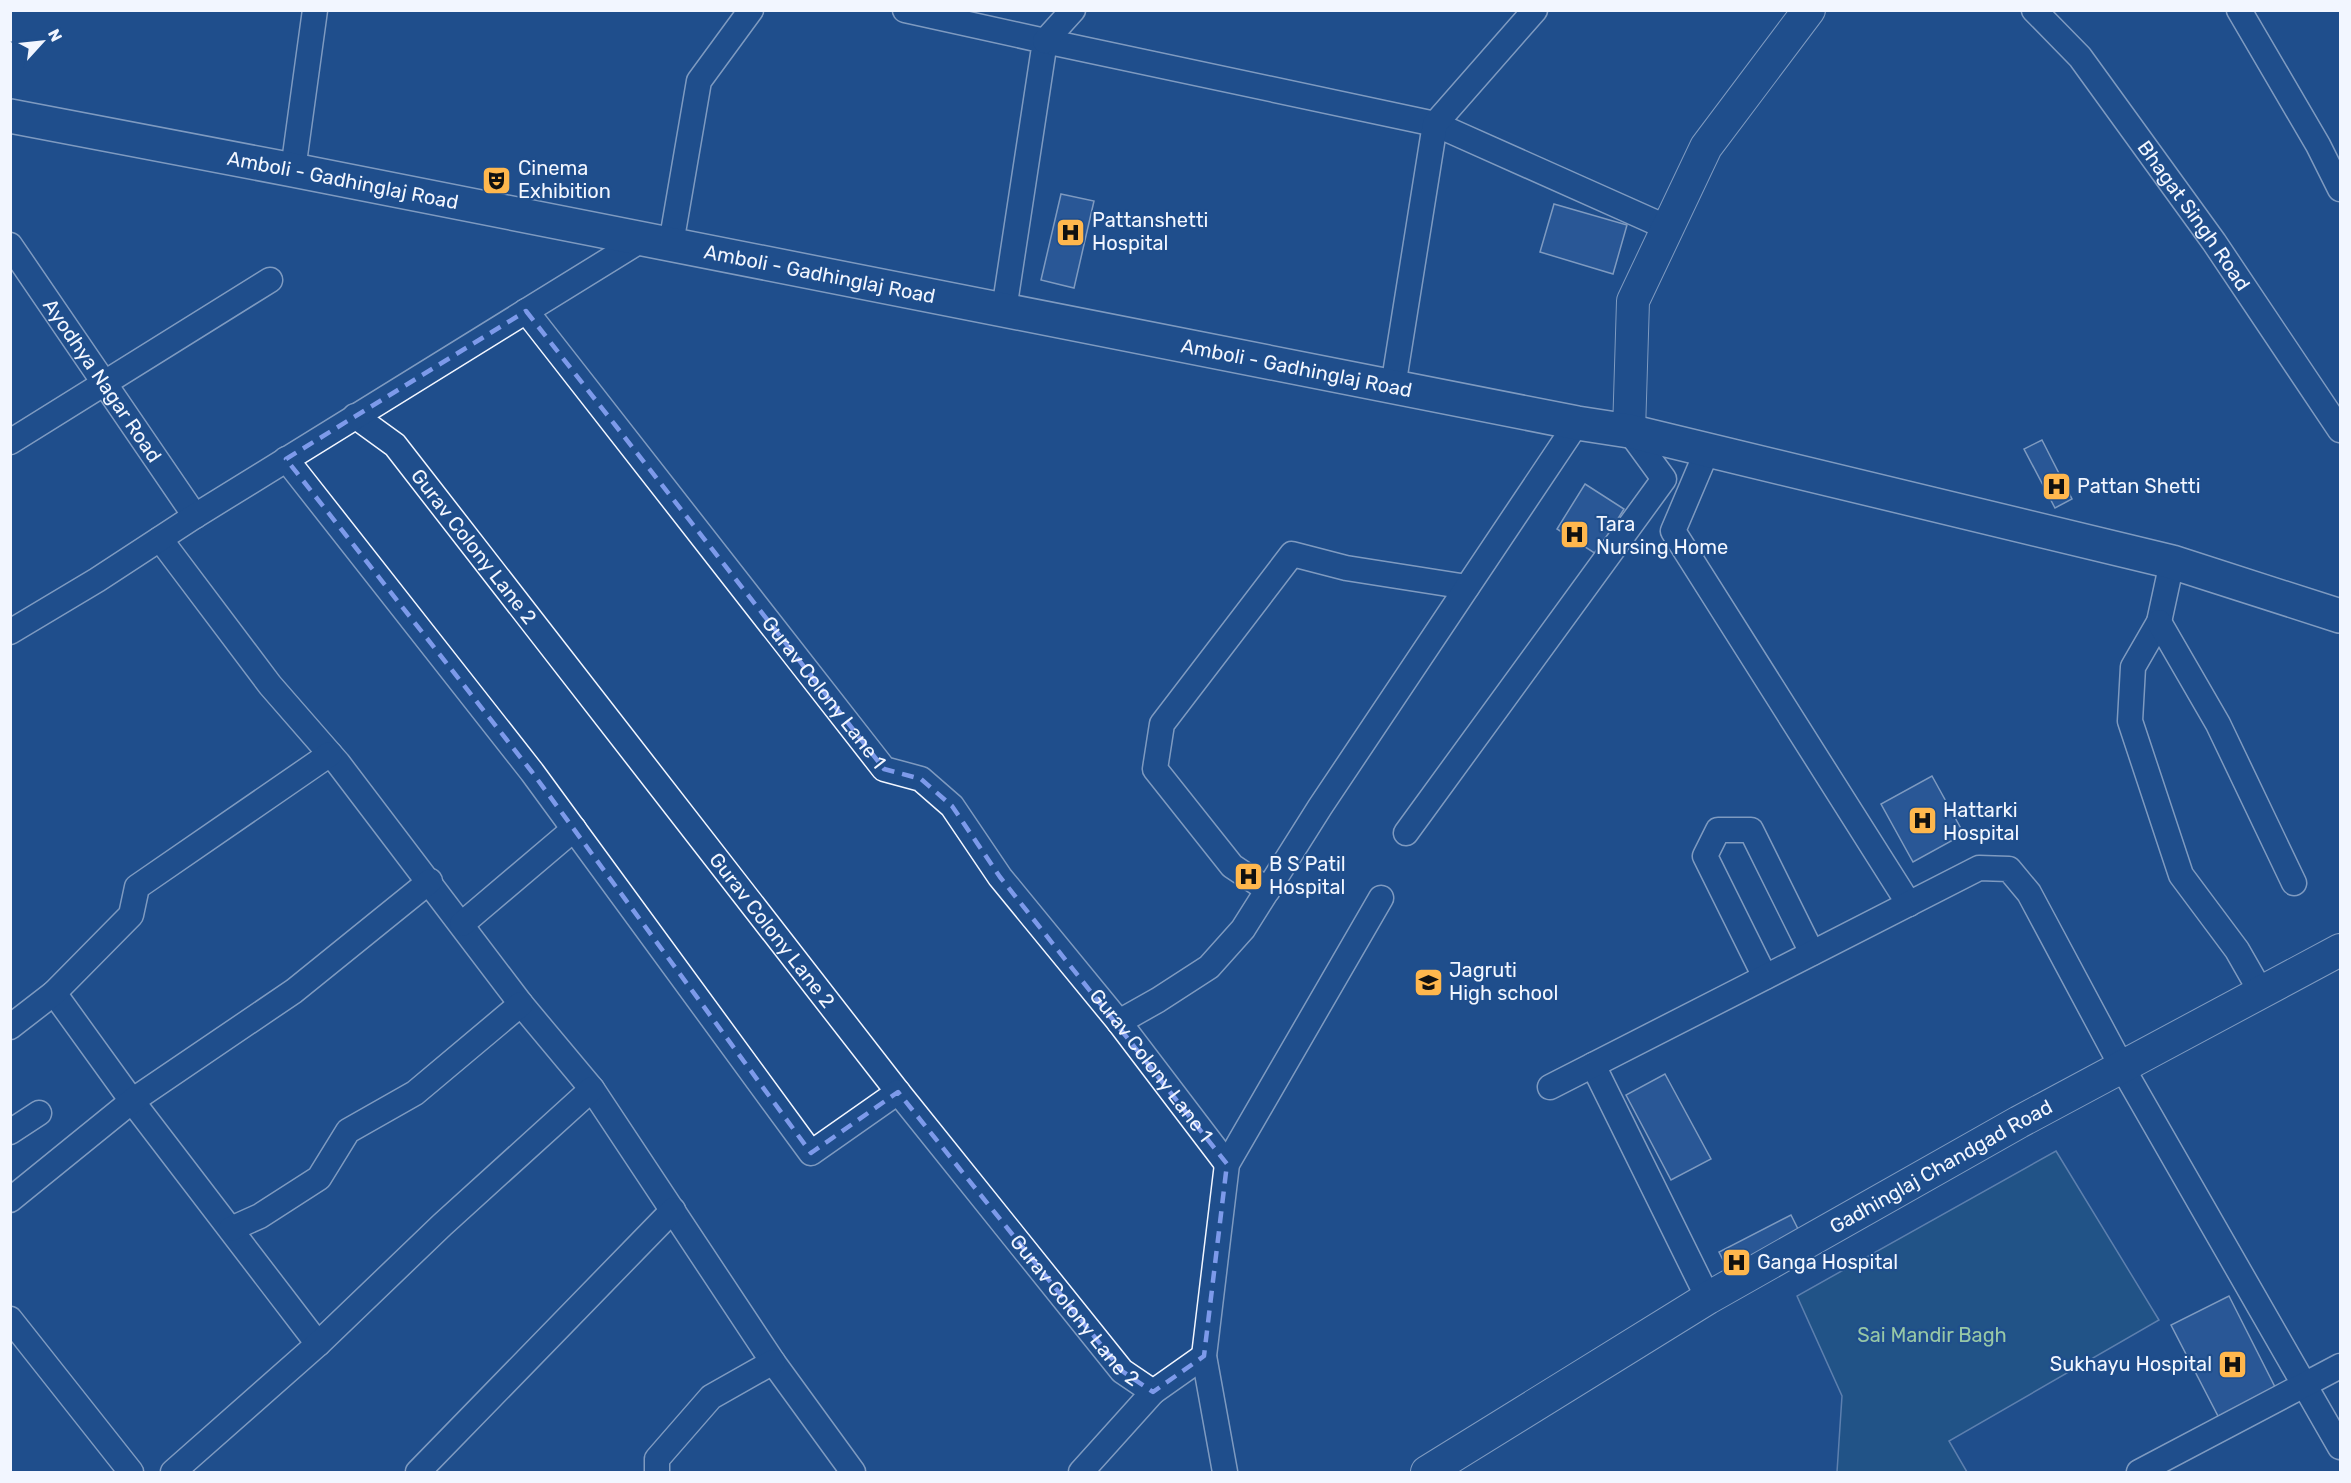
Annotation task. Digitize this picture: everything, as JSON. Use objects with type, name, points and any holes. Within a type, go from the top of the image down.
[{"type":"highway","name":"Amboli - Gadhinglaj Road","points":[[10,116],[1577,423],[1629,431],[2172,562],[2340,616]]},
{"type":"main road","points":[[1629,431],[1633,301],[1706,147],[1809,10]]},
{"type":"main road","name":"Gadhinglaj Chandgad Road","points":[[1427,1473],[1708,1298],[2009,1128],[2340,950]]},
{"type":"street","points":[[293,170],[315,10]]},
{"type":"street","points":[[10,632],[97,580],[195,516],[526,311],[657,241],[699,81],[751,10]]},
{"type":"street","points":[[905,10],[1436,124],[1668,228]]},
{"type":"street","points":[[1004,310],[1045,41],[1073,10]]},
{"type":"street","points":[[1394,387],[1436,124],[1535,10]]},
{"type":"street","name":"Bhagat Singh Road","points":[[2034,10],[2086,66],[2214,242],[2340,430]]},
{"type":"street","points":[[2239,10],[2318,145],[2340,189]]},
{"type":"street","name":"Ayodhya Nagar Road","points":[[10,245],[195,516]]},
{"type":"street","points":[[10,442],[270,280]]},
{"type":"street","name":"Gurav Colony Lane 1","points":[[526,311],[884,769],[921,778],[952,806],[1000,878],[1119,1022],[1227,1164]]},
{"type":"street","name":"Gurav Colony Lane 2","points":[[355,416],[395,445],[898,1092],[1122,1371],[1153,1392],[1204,1356]]},
{"type":"street","points":[[1119,1022],[1209,967],[1243,928],[1320,807],[1577,423]]},
{"type":"street","points":[[1406,833],[1664,479],[1629,431]]},
{"type":"street","points":[[1707,451],[1673,531],[1908,904]]},
{"type":"street","points":[[286,459],[532,772],[811,1153],[898,1092]]},
{"type":"street","points":[[160,539],[270,685],[330,754],[430,881],[521,1004],[592,1089],[773,1362],[853,1473]]},
{"type":"street","points":[[1268,890],[1232,866],[1155,769],[1162,724],[1292,554],[1346,568],[1467,587]]},
{"type":"street","points":[[2172,562],[2159,622],[2133,667],[2130,721],[2181,875],[2237,950],[2261,992]]},
{"type":"street","points":[[2159,622],[2218,724],[2294,883]]},
{"type":"street","points":[[10,1027],[54,993],[130,915],[137,887],[330,754]]},
{"type":"street","points":[[462,924],[574,829]]},
{"type":"street","points":[[1765,977],[1705,856],[1718,830],[1751,830],[1812,953]]},
{"type":"street","points":[[1550,1087],[1979,868],[2008,869],[2030,893],[2122,1067],[2340,1447]]},
{"type":"street","points":[[10,1200],[132,1101],[294,991],[430,881]]},
{"type":"street","points":[[1225,1473],[1204,1356],[1227,1164],[1381,898]]},
{"type":"street","points":[[54,993],[132,1101],[318,1344]]},
{"type":"street","points":[[231,1230],[260,1216],[319,1178],[348,1131],[415,1093],[521,1004]]},
{"type":"street","points":[[1593,1065],[1708,1298]]},
{"type":"street","points":[[172,1473],[318,1344],[442,1226],[592,1089]]},
{"type":"street","points":[[10,1132],[39,1113]]},
{"type":"street","points":[[418,1473],[673,1210]]},
{"type":"street","points":[[10,1319],[131,1473]]},
{"type":"street","points":[[657,1473],[657,1458],[711,1397],[773,1362]]},
{"type":"street","points":[[2139,1473],[2340,1366]]},
{"type":"street","points":[[1081,1473],[1153,1392]]},
{"type":"highlighted area","points":[[526,311],[884,769],[921,779],[952,806],[1000,877],[1227,1164],[1204,1356],[1153,1392],[1122,1371],[898,1092],[811,1153],[532,772],[286,459]]},
{"type":"green space","name":"Sai Mandir Bagh","points":[[2056,1151],[2159,1320],[1949,1441],[1967,1472],[1837,1472],[1842,1396],[1797,1296]]},
{"type":"building","points":[[1061,194],[1094,201],[1074,288],[1041,280]]},
{"type":"building","points":[[1554,204],[1627,225],[1613,274],[1540,252]]},
{"type":"building","points":[[2042,440],[2072,499],[2055,508],[2024,449]]},
{"type":"building","points":[[1585,484],[1624,509],[1596,554],[1557,529]]},
{"type":"building","points":[[1932,776],[1964,834],[1913,862],[1881,804]]},
{"type":"building","points":[[1665,1074],[1711,1159],[1671,1180],[1626,1095]]},
{"type":"building","points":[[1791,1215],[1803,1239],[1731,1276],[1719,1252]]},
{"type":"building","points":[[2229,1296],[2276,1389],[2219,1418],[2171,1325]]},
{"type":"place","name":"Cinema Exhibition","points":[[497,180]]},
{"type":"place","name":"Pattanshetti Hospital","points":[[1071,232]]},
{"type":"place","name":"Pattan Shetti","points":[[2056,486]]},
{"type":"place","name":"Tara Nursing Home","points":[[1575,535]]},
{"type":"place","name":"Hattarki Hospital","points":[[1922,821]]},
{"type":"place","name":"B S Patil Hospital","points":[[1248,876]]},
{"type":"place","name":"Jagruti High school","points":[[1428,982]]},
{"type":"place","name":"Ganga Hospital","points":[[1736,1262]]},
{"type":"place","name":"Sukhayu Hospital","points":[[2233,1364]]}]
